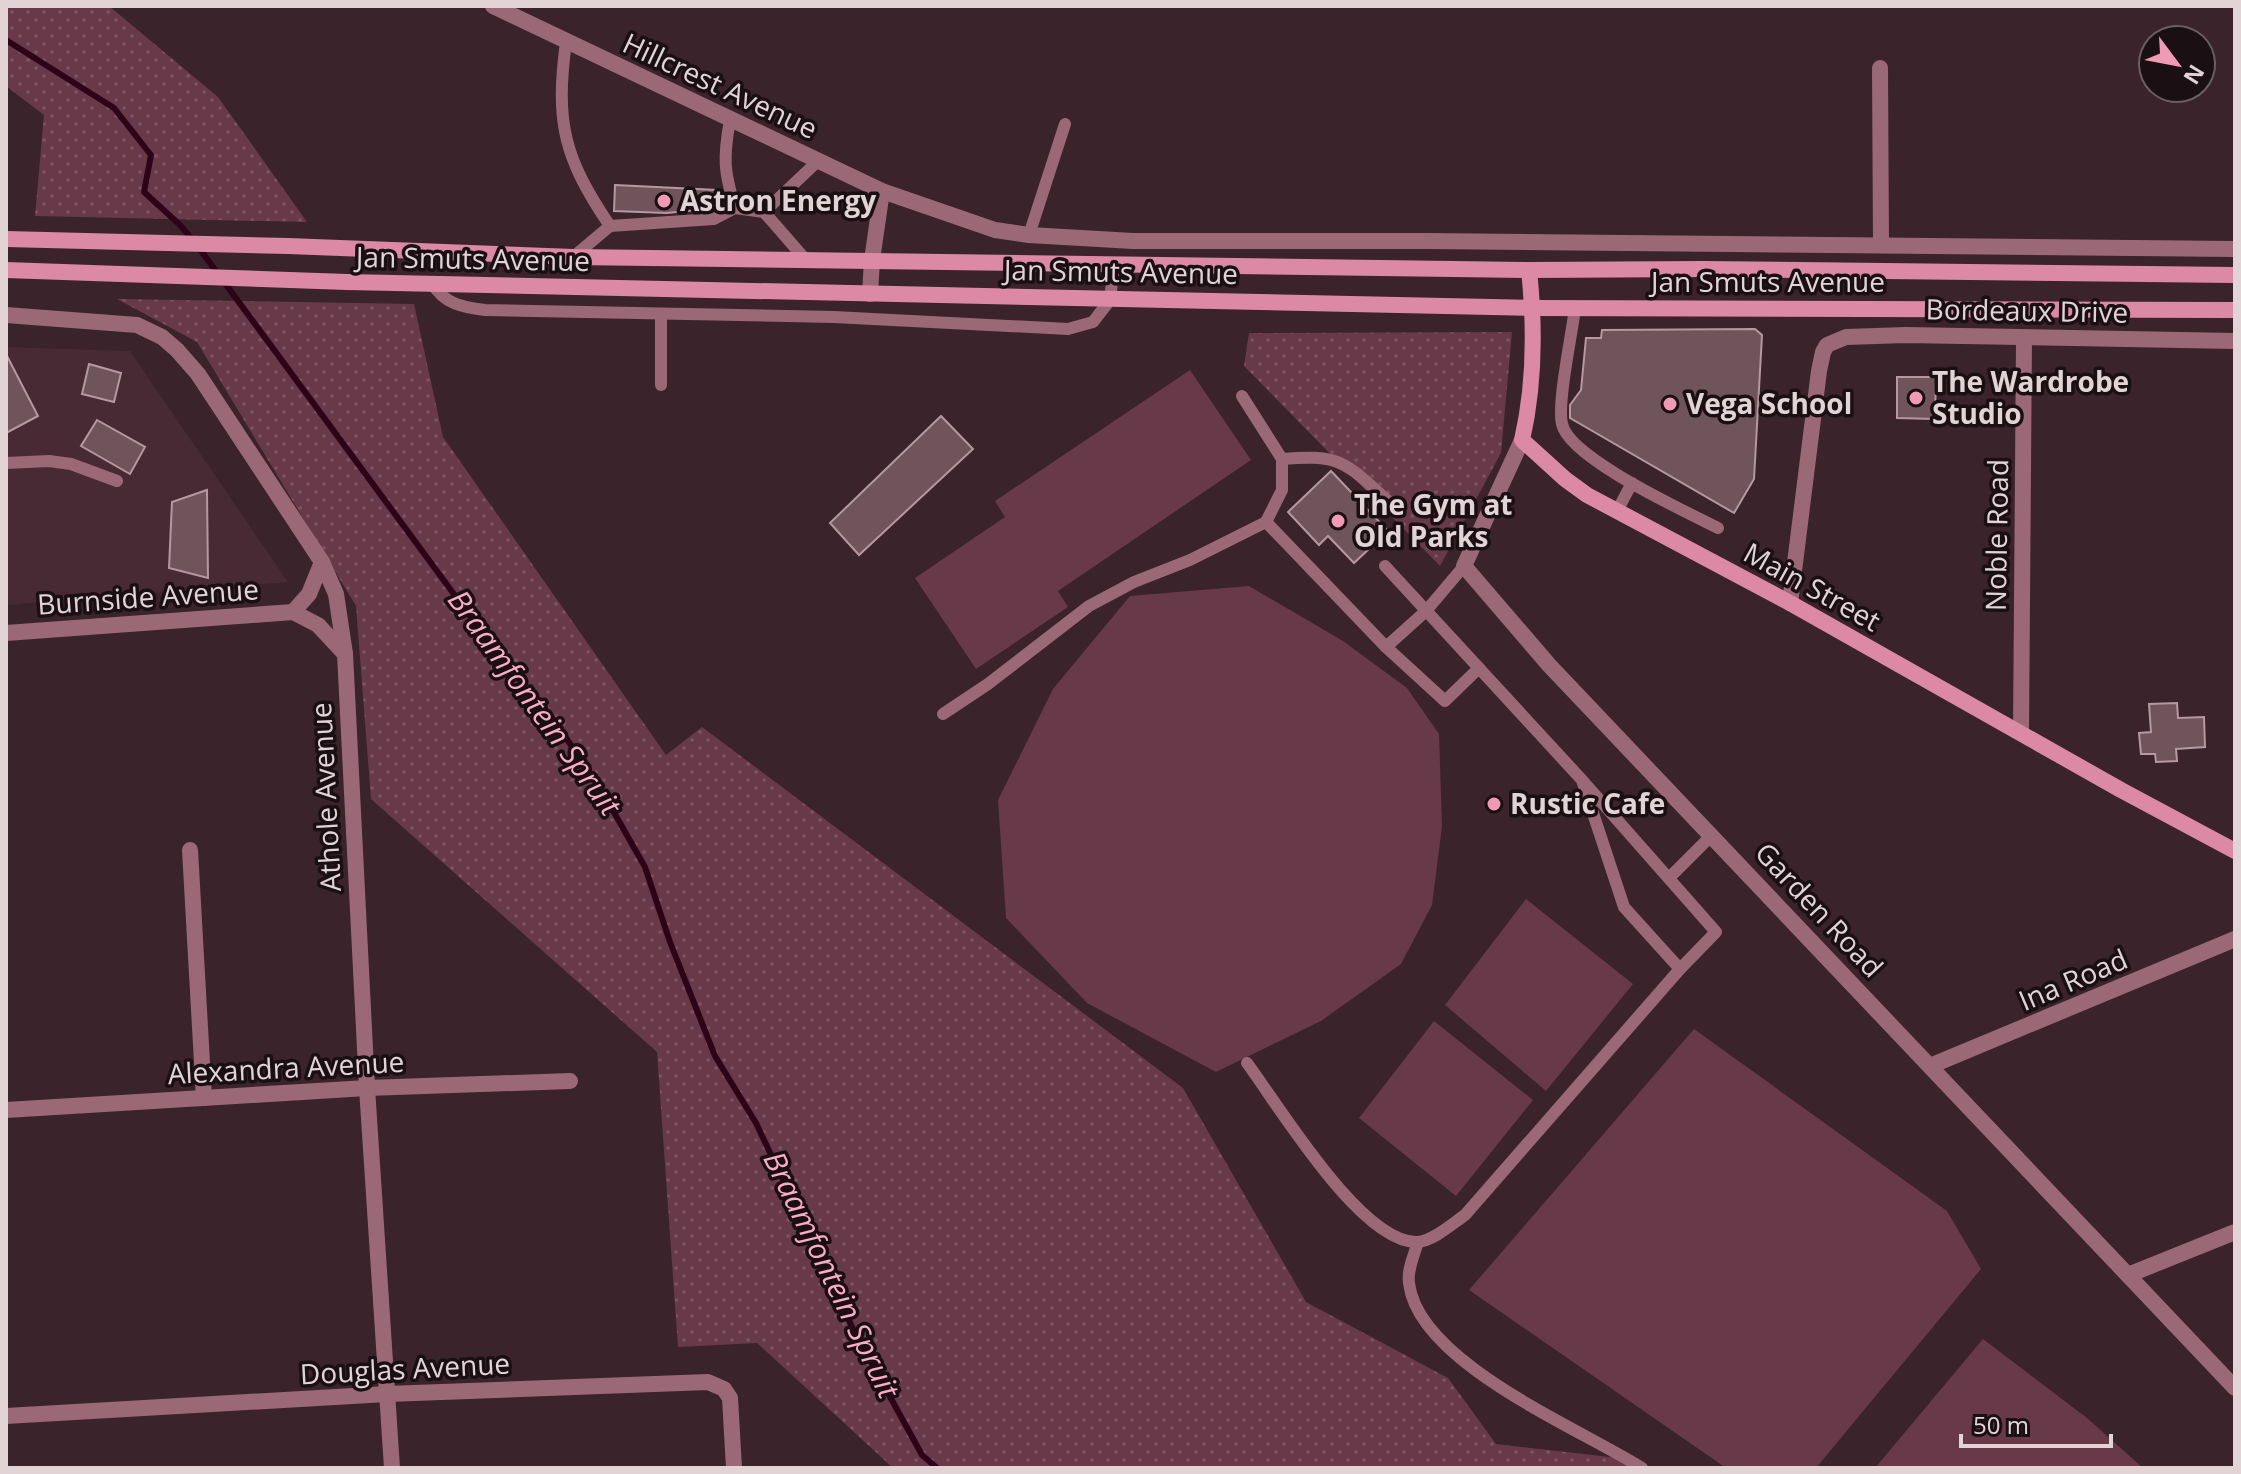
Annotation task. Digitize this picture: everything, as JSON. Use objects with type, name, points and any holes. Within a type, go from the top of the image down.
[{"type":"main road","name":"Jan Smuts Avenue","points":[[6,239],[573,257],[1529,270],[2235,275]]},
{"type":"main road","name":"Jan Smuts Avenue","points":[[6,270],[1110,300],[1533,308],[2235,310]]},
{"type":"main road","points":[[1522,440],[1530,394],[1533,308],[1529,270]]},
{"type":"main road","name":"Main Street","points":[[1522,440],[1565,479],[1617,511],[1790,603],[2235,851]]},
{"type":"street","name":"Hillcrest Avenue","points":[[493,6],[882,191],[995,230],[1029,235]]},
{"type":"street","points":[[1880,68],[1881,245]]},
{"type":"street","points":[[870,294],[882,191]]},
{"type":"street","name":"Jan Smuts Avenue","points":[[1029,235],[1133,241],[2235,249]]},
{"type":"street","name":"Athole Avenue","points":[[6,315],[126,323],[162,337],[198,374],[322,562],[336,594],[345,654],[367,1088],[392,1468]]},
{"type":"street","name":"Bordeaux Drive","points":[[1790,603],[1823,352],[1827,345],[1846,337],[2235,341]]},
{"type":"street","name":"Noble Road","points":[[2021,732],[2024,338]]},
{"type":"street","points":[[1464,566],[1522,440]]},
{"type":"street","name":"Burnside Avenue","points":[[293,612],[309,594],[322,562]]},
{"type":"street","name":"Garden Road","points":[[1464,566],[1549,665],[2235,1388]]},
{"type":"street","name":"Burnside Avenue","points":[[6,633],[293,612],[318,625],[345,654]]},
{"type":"street","points":[[190,850],[204,1098]]},
{"type":"street","name":"Ina Road","points":[[1930,1066],[2235,939]]},
{"type":"street","name":"Alexandra Avenue","points":[[6,1110],[367,1088],[570,1081]]},
{"type":"street","points":[[2128,1275],[2235,1232]]},
{"type":"street","name":"Douglas Avenue","points":[[6,1416],[387,1394],[708,1382],[724,1389],[730,1398],[734,1468]]},
{"type":"lane","points":[[566,42],[561,104],[566,142],[579,174],[610,226]]},
{"type":"lane","points":[[730,120],[724,171],[735,208]]},
{"type":"lane","points":[[1029,235],[1065,124]]},
{"type":"lane","points":[[764,212],[818,161]]},
{"type":"lane","points":[[573,257],[610,226],[714,219],[735,208],[764,212],[805,259]]},
{"type":"lane","points":[[432,283],[439,295],[457,306],[485,310],[834,317],[1068,329],[1093,322],[1110,300],[1114,264]]},
{"type":"lane","points":[[1575,308],[1562,426],[1576,447],[1632,483],[1718,528]]},
{"type":"lane","points":[[661,315],[661,385]]},
{"type":"lane","points":[[943,714],[988,684],[1089,606],[1266,522],[1282,490],[1282,459],[1242,396]]},
{"type":"lane","points":[[1282,459],[1316,456],[1346,463],[1387,500]]},
{"type":"lane","points":[[6,463],[49,461],[71,464],[117,481]]},
{"type":"lane","points":[[1617,511],[1632,483]]},
{"type":"lane","points":[[1266,522],[1386,647],[1445,701],[1479,668]]},
{"type":"lane","points":[[1247,1063],[1331,1178],[1364,1217],[1394,1237],[1418,1242],[1437,1234],[1465,1215],[1716,932],[1582,780],[1385,566]]},
{"type":"lane","points":[[1386,647],[1426,611],[1464,566]]},
{"type":"lane","points":[[1582,780],[1624,907],[1680,969]]},
{"type":"lane","points":[[1669,878],[1712,835]]},
{"type":"lane","points":[[1418,1242],[1408,1281],[1412,1299],[1449,1350],[1531,1406],[1642,1468]]},
{"type":"shaded area","points":[[6,6],[109,6],[218,97],[307,222],[35,216],[44,115],[6,86]]},
{"type":"shaded area","points":[[117,299],[414,304],[443,437],[666,755],[702,727],[1183,1088],[1306,1302],[1448,1378],[1496,1444],[1619,1458],[1635,1468],[893,1468],[757,1343],[678,1347],[657,1052],[371,799],[356,606],[197,342]]},
{"type":"shaded area","points":[[1512,332],[1501,453],[1440,566],[1244,366],[1249,333]]},
{"type":"shaded area","points":[[6,347],[130,351],[288,582],[6,605]]},
{"type":"shaded area","points":[[1190,370],[1251,460],[1058,591],[1068,607],[976,669],[915,578],[1005,517],[995,501]]},
{"type":"shaded area","points":[[1249,586],[1343,641],[1407,688],[1439,734],[1442,826],[1432,905],[1401,964],[1321,1021],[1216,1072],[1087,1003],[1006,918],[998,800],[1053,689],[1130,596]]},
{"type":"shaded area","points":[[1526,899],[1633,984],[1546,1091],[1445,1005]]},
{"type":"shaded area","points":[[1434,1021],[1533,1100],[1456,1196],[1359,1118]]},
{"type":"shaded area","points":[[1694,1029],[1947,1211],[1981,1269],[1816,1468],[1726,1468],[1469,1290]]},
{"type":"shaded area","points":[[1983,1339],[2087,1418],[2143,1468],[1875,1468]]},
{"type":"building","points":[[615,185],[717,190],[716,208],[667,213],[614,211]]},
{"type":"building","points":[[1755,329],[1762,335],[1754,479],[1734,513],[1570,418],[1570,405],[1581,390],[1586,338],[1601,338],[1602,330]]},
{"type":"building","points":[[6,354],[38,416],[6,433]]},
{"type":"building","points":[[89,364],[121,373],[114,402],[82,394]]},
{"type":"building","name":"The Wardrobe Studio","points":[[1897,377],[1936,377],[1935,419],[1897,418]]},
{"type":"building","points":[[941,416],[973,449],[859,555],[830,523]]},
{"type":"building","points":[[97,420],[145,447],[130,474],[81,446]]},
{"type":"building","name":"The Gym at Old Parks","points":[[1331,471],[1388,531],[1354,563],[1328,536],[1319,545],[1288,512]]},
{"type":"building","points":[[207,490],[208,578],[169,568],[172,502]]},
{"type":"building","points":[[2177,703],[2178,718],[2204,717],[2205,747],[2176,749],[2177,761],[2156,762],[2155,754],[2141,754],[2139,733],[2151,732],[2149,704]]},
{"type":"waterway","name":"Braamfontein Spruit","points":[[6,40],[114,108],[151,155],[144,192],[192,239]]},
{"type":"waterway","name":"Braamfontein Spruit","points":[[199,248],[498,654],[553,719],[599,786],[645,867],[670,942],[715,1056],[756,1123],[855,1333],[922,1455],[937,1468]]},
{"type":"place","name":"Astron Energy","points":[[664,201]]},
{"type":"place","name":"The Wardrobe Studio","points":[[1916,398]]},
{"type":"place","name":"Vega School","points":[[1670,404]]},
{"type":"place","name":"The Gym at Old Parks","points":[[1338,521]]},
{"type":"place","name":"Rustic Cafe","points":[[1494,804]]}]
